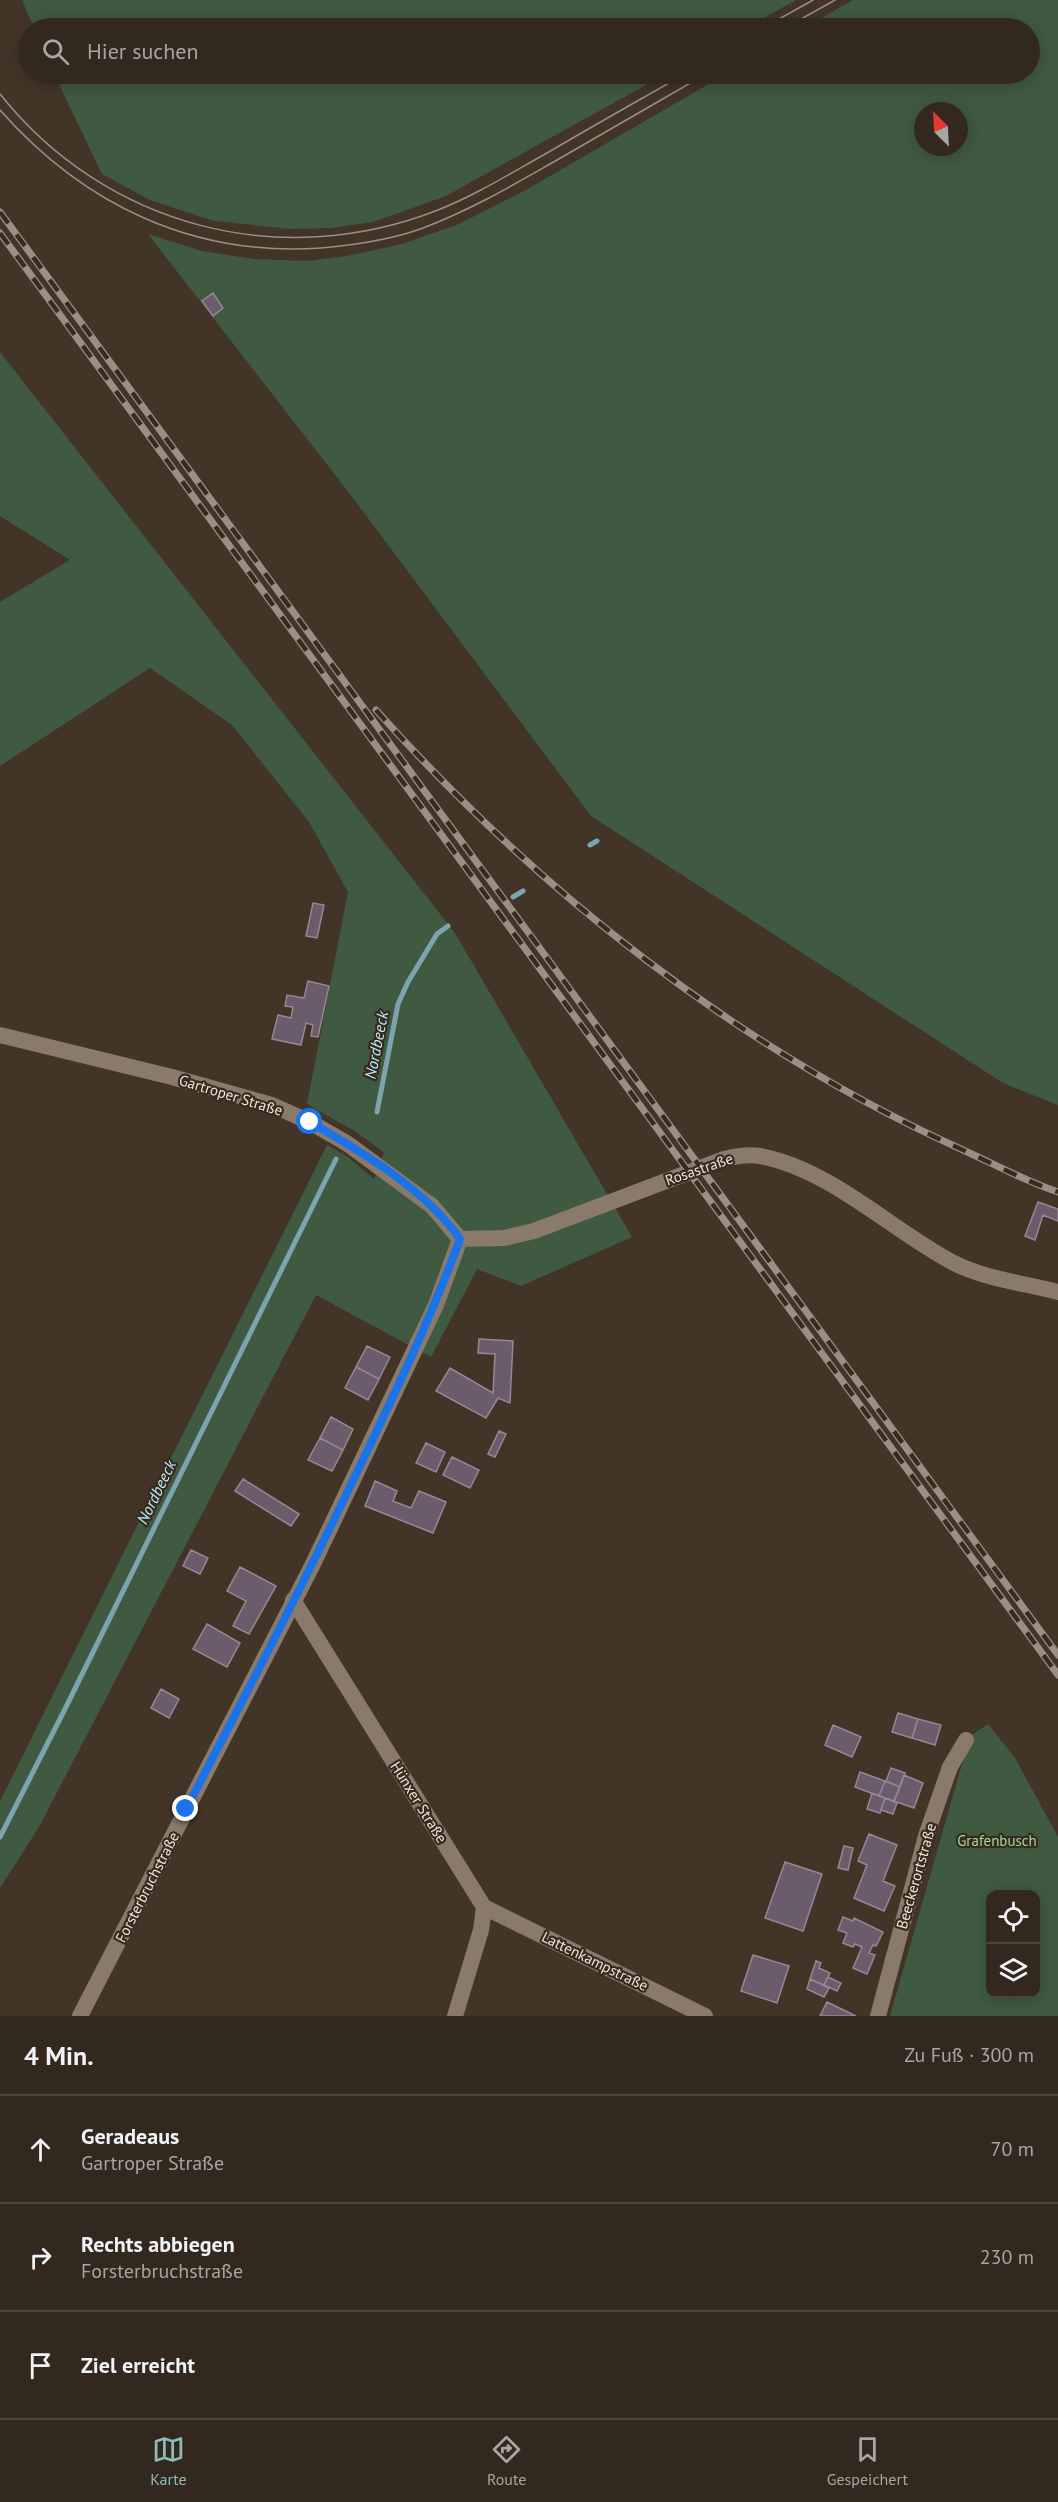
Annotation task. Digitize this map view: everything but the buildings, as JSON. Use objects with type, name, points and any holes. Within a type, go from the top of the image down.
[{"type":"street","name":"Gartroper Straße","points":[[0,1035],[172,1077],[281,1109],[310,1122],[348,1144],[393,1176],[432,1206],[460,1239]]},
{"type":"street","name":"Rosastraße","points":[[460,1239],[504,1238],[534,1231],[724,1159],[746,1155],[760,1156],[812,1175],[953,1263],[1058,1292]]},
{"type":"street","name":"Forsterbruchstraße","points":[[80,2016],[293,1600],[436,1305],[460,1239]]},
{"type":"street","name":"Hünxer Straße","points":[[293,1600],[484,1907]]},
{"type":"street","name":"Beeckerortstraße","points":[[878,2016],[926,1836],[950,1767],[966,1740]]},
{"type":"street","points":[[455,2016],[481,1930],[484,1907]]},
{"type":"street","name":"Lattenkampstraße","points":[[484,1907],[705,2016]]},
{"type":"green space","points":[[22,0],[796,0],[764,18],[30,18]]},
{"type":"green space","points":[[853,0],[1058,0],[1058,1105],[1003,1083],[591,816],[350,494],[148,234],[202,251],[254,259],[307,261],[347,256],[402,244],[459,224],[526,190],[709,84],[1040,84],[1040,18],[822,18]]},
{"type":"green space","points":[[59,84],[648,84],[446,196],[373,222],[331,228],[291,229],[214,221],[150,200],[102,174]]},
{"type":"green space","points":[[0,352],[455,933],[632,1237],[521,1286],[477,1269],[431,1357],[316,1295],[39,1827],[0,1888],[0,1801],[327,1145],[348,1157],[374,1179],[384,1152],[356,1132],[307,1104],[348,892],[309,822],[232,725],[150,668],[0,766],[0,602],[70,560],[0,516]]},
{"type":"green space","name":"Grafenbusch","points":[[988,1724],[1015,1758],[1058,1837],[1058,2016],[890,2016],[970,1736]]},
{"type":"waterway","name":"Nordbeeck","points":[[590,845],[597,841]]},
{"type":"waterway","name":"Nordbeeck","points":[[513,897],[523,891]]},
{"type":"waterway","name":"Nordbeeck","points":[[377,1112],[398,1004],[408,982],[437,934],[448,926]]},
{"type":"waterway","name":"Nordbeeck","points":[[0,1837],[336,1159]]},
{"type":"tram line","points":[[781,18],[813,0]]},
{"type":"tram line","points":[[803,18],[835,0]]},
{"type":"tram line","points":[[0,94],[43,140],[91,177],[144,205],[200,225],[258,236],[318,237],[378,228],[452,204],[507,176],[668,84]]},
{"type":"tram line","points":[[0,110],[33,144],[68,173],[105,198],[144,218],[185,233],[229,244],[274,249],[321,248],[360,244],[398,236],[458,213],[492,197],[689,84]]},
{"type":"railway","points":[[0,212],[1058,1655]]},
{"type":"railway","points":[[0,233],[1058,1675]]},
{"type":"railway","points":[[376,710],[439,777],[574,903],[722,1014],[800,1064],[880,1110],[1010,1172],[1058,1192]]},
{"type":"route","points":[[186,1809],[312,1566],[436,1305],[460,1239],[432,1206],[348,1144],[310,1122]]}]
